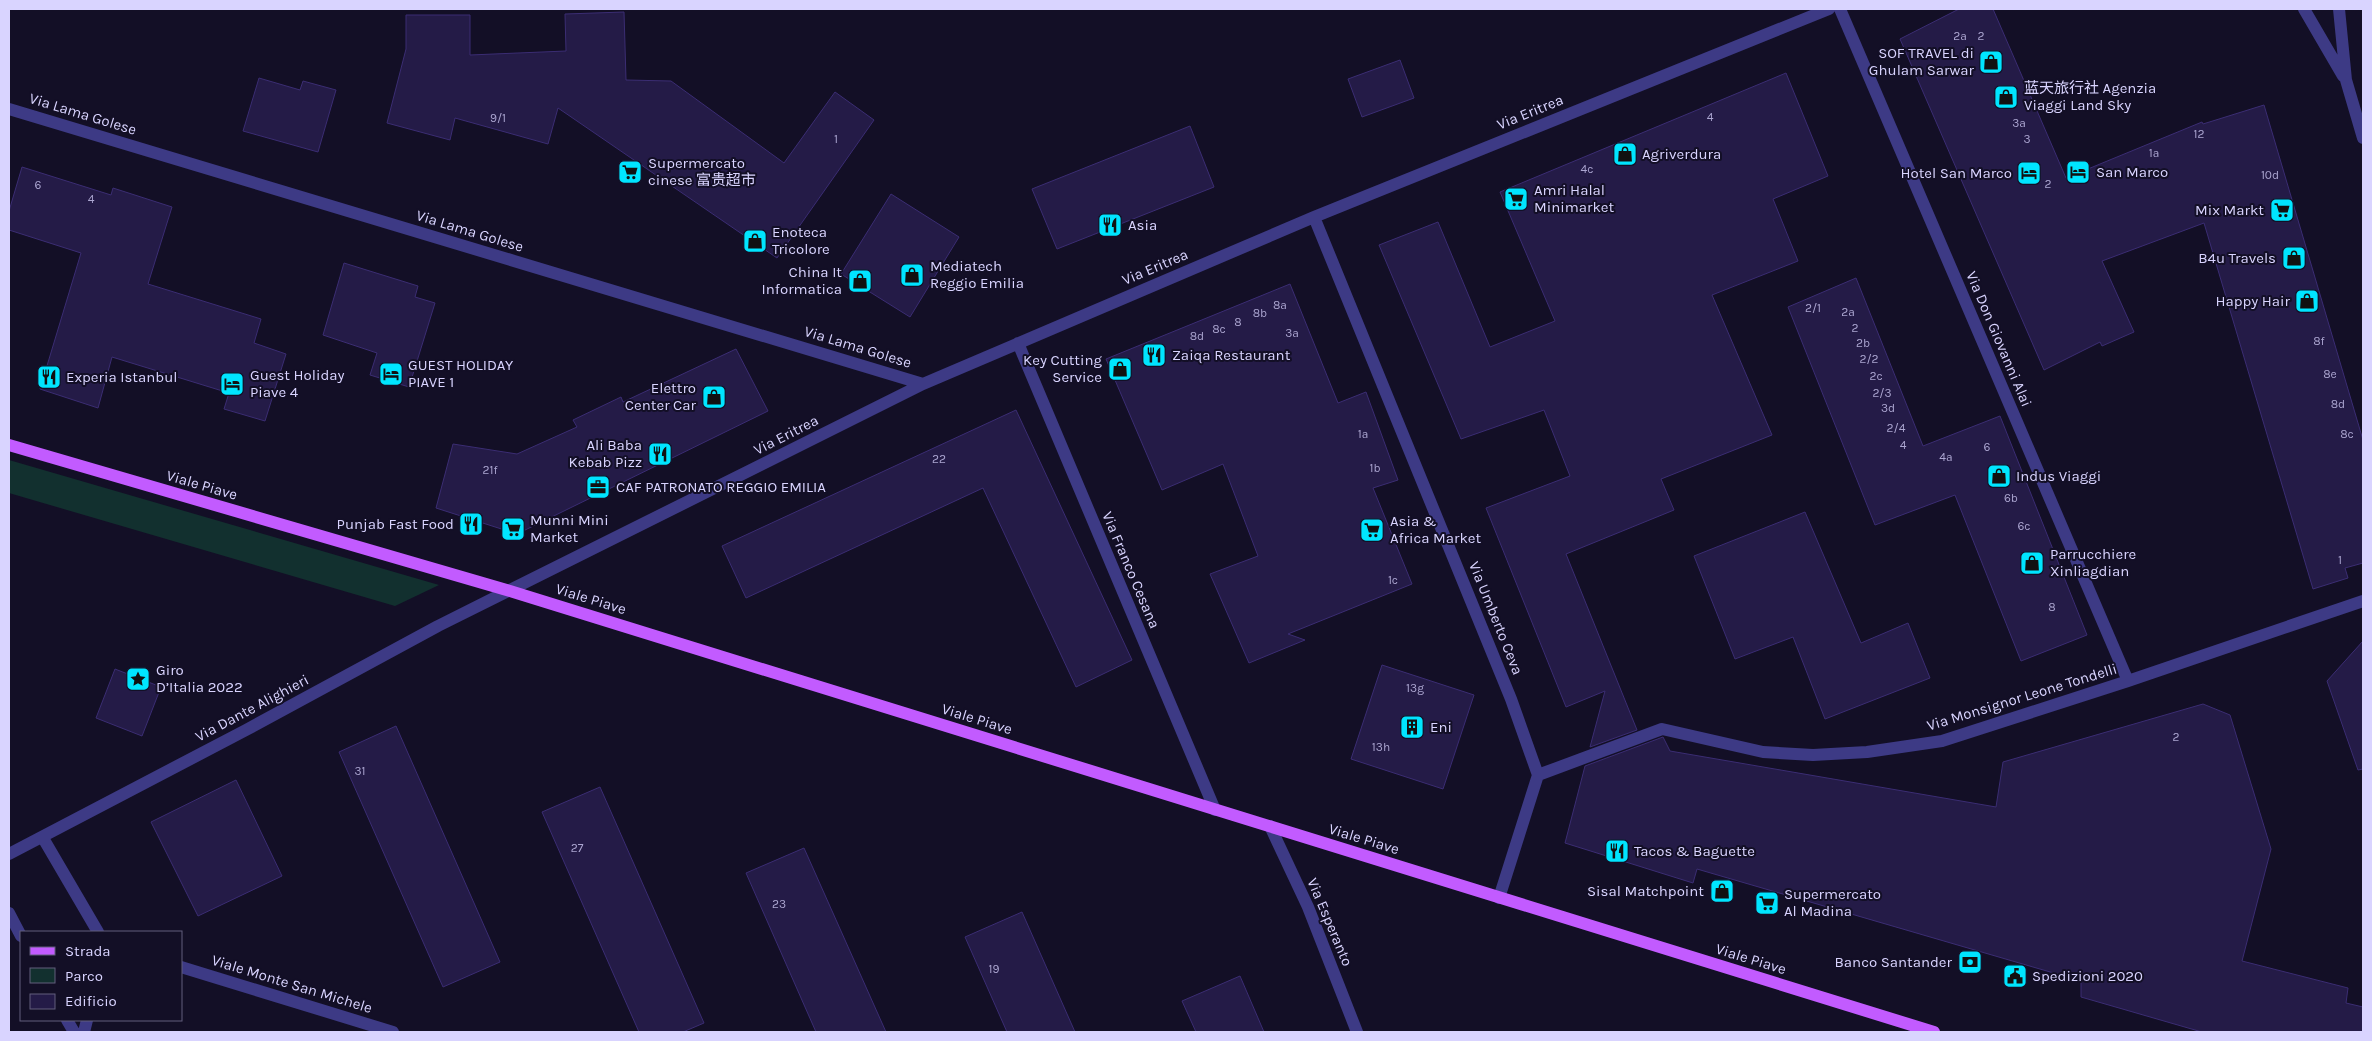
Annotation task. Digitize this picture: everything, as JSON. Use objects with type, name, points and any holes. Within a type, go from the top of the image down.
[{"type":"main road","name":"Viale Piave","points":[[9,445],[510,591],[1934,1032]]},
{"type":"street","name":"Via Eritrea","points":[[510,591],[923,384],[1314,217],[1829,9]]},
{"type":"street","name":"Via Don Giovanni Alai","points":[[1840,9],[2128,681]]},
{"type":"street","points":[[2304,9],[2346,80]]},
{"type":"street","points":[[2339,9],[2346,80],[2363,138]]},
{"type":"street","name":"Via Lama Golese","points":[[9,109],[923,384]]},
{"type":"street","name":"Via Umberto Ceva","points":[[1314,217],[1511,699],[1538,774]]},
{"type":"street","name":"Via Franco Cesana","points":[[1018,343],[1215,810]]},
{"type":"street","name":"Via Dante Alighieri","points":[[9,854],[43,838],[438,626],[510,591]]},
{"type":"street","name":"Via Monsignor Leone Tondelli","points":[[1538,774],[1662,729],[1763,752],[1813,755],[1867,752],[1942,741],[2128,681],[2363,601]]},
{"type":"street","points":[[1499,898],[1538,774]]},
{"type":"street","name":"Via Esperanto","points":[[1270,826],[1308,907],[1356,1032]]},
{"type":"street","points":[[43,838],[97,931]]},
{"type":"street","points":[[9,912],[20,934]]},
{"type":"street","name":"Viale Monte San Michele","points":[[182,967],[393,1032]]},
{"type":"street","points":[[68,1021],[74,1032]]},
{"type":"green space","points":[[9,460],[439,585],[395,606],[9,493]]},
{"type":"building","points":[[1959,9],[1993,9],[2066,178],[2202,122],[2203,124],[2264,105],[2363,440],[2363,563],[2345,568],[2348,578],[2313,589],[2204,223],[2102,261],[2134,332],[2102,346],[2100,342],[2044,370],[1900,39]]},
{"type":"building","points":[[624,12],[626,80],[671,81],[784,163],[835,92],[874,120],[777,258],[558,108],[548,144],[455,118],[450,140],[387,123],[406,49],[406,15],[470,15],[470,55],[566,51],[565,14]]},
{"type":"building","points":[[1400,60],[1414,98],[1362,117],[1348,79]]},
{"type":"building","points":[[1786,73],[1828,176],[1773,199],[1798,261],[1712,295],[1772,435],[1661,479],[1674,510],[1566,554],[1637,730],[1590,747],[1605,691],[1566,707],[1486,508],[1570,476],[1544,410],[1461,439],[1379,245],[1438,222],[1490,347],[1555,321],[1500,192]]},
{"type":"building","points":[[259,78],[300,90],[303,81],[336,90],[318,152],[243,131]]},
{"type":"building","points":[[1190,126],[1214,187],[1057,249],[1032,189]]},
{"type":"building","points":[[22,167],[111,195],[113,188],[172,207],[148,284],[261,319],[254,343],[286,354],[265,421],[224,409],[229,393],[112,357],[98,408],[40,389],[81,253],[9,230],[9,211]]},
{"type":"building","points":[[891,194],[959,237],[910,317],[841,274]]},
{"type":"building","points":[[344,263],[418,286],[415,297],[435,303],[409,387],[370,375],[377,353],[323,335]]},
{"type":"building","points":[[1856,278],[1923,446],[2000,416],[2087,635],[2021,661],[1955,495],[1875,525],[1788,307]]},
{"type":"building","points":[[1290,284],[1338,403],[1366,392],[1398,480],[1373,488],[1412,584],[1288,634],[1305,640],[1249,663],[1210,574],[1258,556],[1223,464],[1162,490],[1106,359]]},
{"type":"building","points":[[736,349],[768,411],[517,534],[436,508],[453,444],[517,454],[577,427],[573,420],[621,397],[623,402]]},
{"type":"building","points":[[1016,410],[1132,660],[1076,687],[983,488],[746,598],[722,546]]},
{"type":"building","points":[[1805,512],[1861,643],[1908,623],[1930,678],[1825,719],[1793,637],[1735,659],[1694,556]]},
{"type":"building","points":[[2363,641],[2363,769],[2358,770],[2327,681]]},
{"type":"building","name":"Eni","points":[[1382,665],[1474,695],[1443,789],[1351,759]]},
{"type":"building","points":[[115,669],[161,687],[142,736],[96,718]]},
{"type":"building","points":[[2203,704],[2230,715],[2271,849],[2242,961],[2348,988],[2346,1003],[2363,1007],[2363,1032],[2202,1032],[2081,997],[2081,981],[1697,869],[1693,883],[1565,843],[1585,766],[1663,737],[1670,751],[1996,807],[2003,762]]},
{"type":"building","points":[[396,726],[500,962],[443,987],[339,752]]},
{"type":"building","points":[[236,780],[282,876],[198,916],[151,822]]},
{"type":"building","points":[[600,787],[704,1023],[683,1032],[639,1032],[542,812]]},
{"type":"building","points":[[804,848],[886,1032],[816,1032],[746,873]]},
{"type":"building","points":[[1022,912],[1075,1032],[1007,1032],[965,937]]},
{"type":"building","points":[[1240,976],[1264,1032],[1196,1032],[1182,1001]]},
{"type":"place","name":"SOF TRAVEL di Ghulam Sarwar","points":[[1991,62]]},
{"type":"place","name":"蓝天旅行社 Agenzia Viaggi Land Sky","points":[[2006,97]]},
{"type":"place","name":"Agriverdura","points":[[1625,154]]},
{"type":"place","name":"Supermercato cinese 富贵超市","points":[[630,172]]},
{"type":"place","name":"San Marco","points":[[2078,172]]},
{"type":"place","name":"Hotel San Marco","points":[[2029,173]]},
{"type":"place","name":"Amri Halal Minimarket","points":[[1516,199]]},
{"type":"place","name":"Mix Markt","points":[[2282,210]]},
{"type":"place","name":"Asia","points":[[1110,225]]},
{"type":"place","name":"Enoteca Tricolore","points":[[755,241]]},
{"type":"place","name":"B4u Travels","points":[[2294,258]]},
{"type":"place","name":"Mediatech Reggio Emilia","points":[[912,275]]},
{"type":"place","name":"China It Informatica","points":[[860,281]]},
{"type":"place","name":"Happy Hair","points":[[2307,301]]},
{"type":"place","name":"Zaiqa Restaurant","points":[[1154,355]]},
{"type":"place","name":"Key Cutting Service","points":[[1120,369]]},
{"type":"place","name":"GUEST HOLIDAY PIAVE 1","points":[[391,374]]},
{"type":"place","name":"Experia Istanbul","points":[[49,377]]},
{"type":"place","name":"Guest Holiday Piave 4","points":[[232,384]]},
{"type":"place","name":"Elettro Center Car","points":[[714,397]]},
{"type":"place","name":"Ali Baba Kebab Pizz","points":[[660,454]]},
{"type":"place","name":"Indus Viaggi","points":[[1999,476]]},
{"type":"place","name":"CAF PATRONATO REGGIO EMILIA","points":[[598,487]]},
{"type":"place","name":"Punjab Fast Food","points":[[471,524]]},
{"type":"place","name":"Munni Mini Market","points":[[513,529]]},
{"type":"place","name":"Asia & Africa Market","points":[[1372,530]]},
{"type":"place","name":"Parrucchiere Xinliagdian","points":[[2032,563]]},
{"type":"place","name":"Giro D’Italia 2022","points":[[138,679]]},
{"type":"place","name":"Eni","points":[[1412,727]]},
{"type":"place","name":"Tacos & Baguette","points":[[1617,851]]},
{"type":"place","name":"Sisal Matchpoint","points":[[1722,891]]},
{"type":"place","name":"Supermercato Al Madina","points":[[1767,903]]},
{"type":"place","name":"Banco Santander","points":[[1970,962]]},
{"type":"place","name":"Spedizioni 2020","points":[[2015,976]]}]
